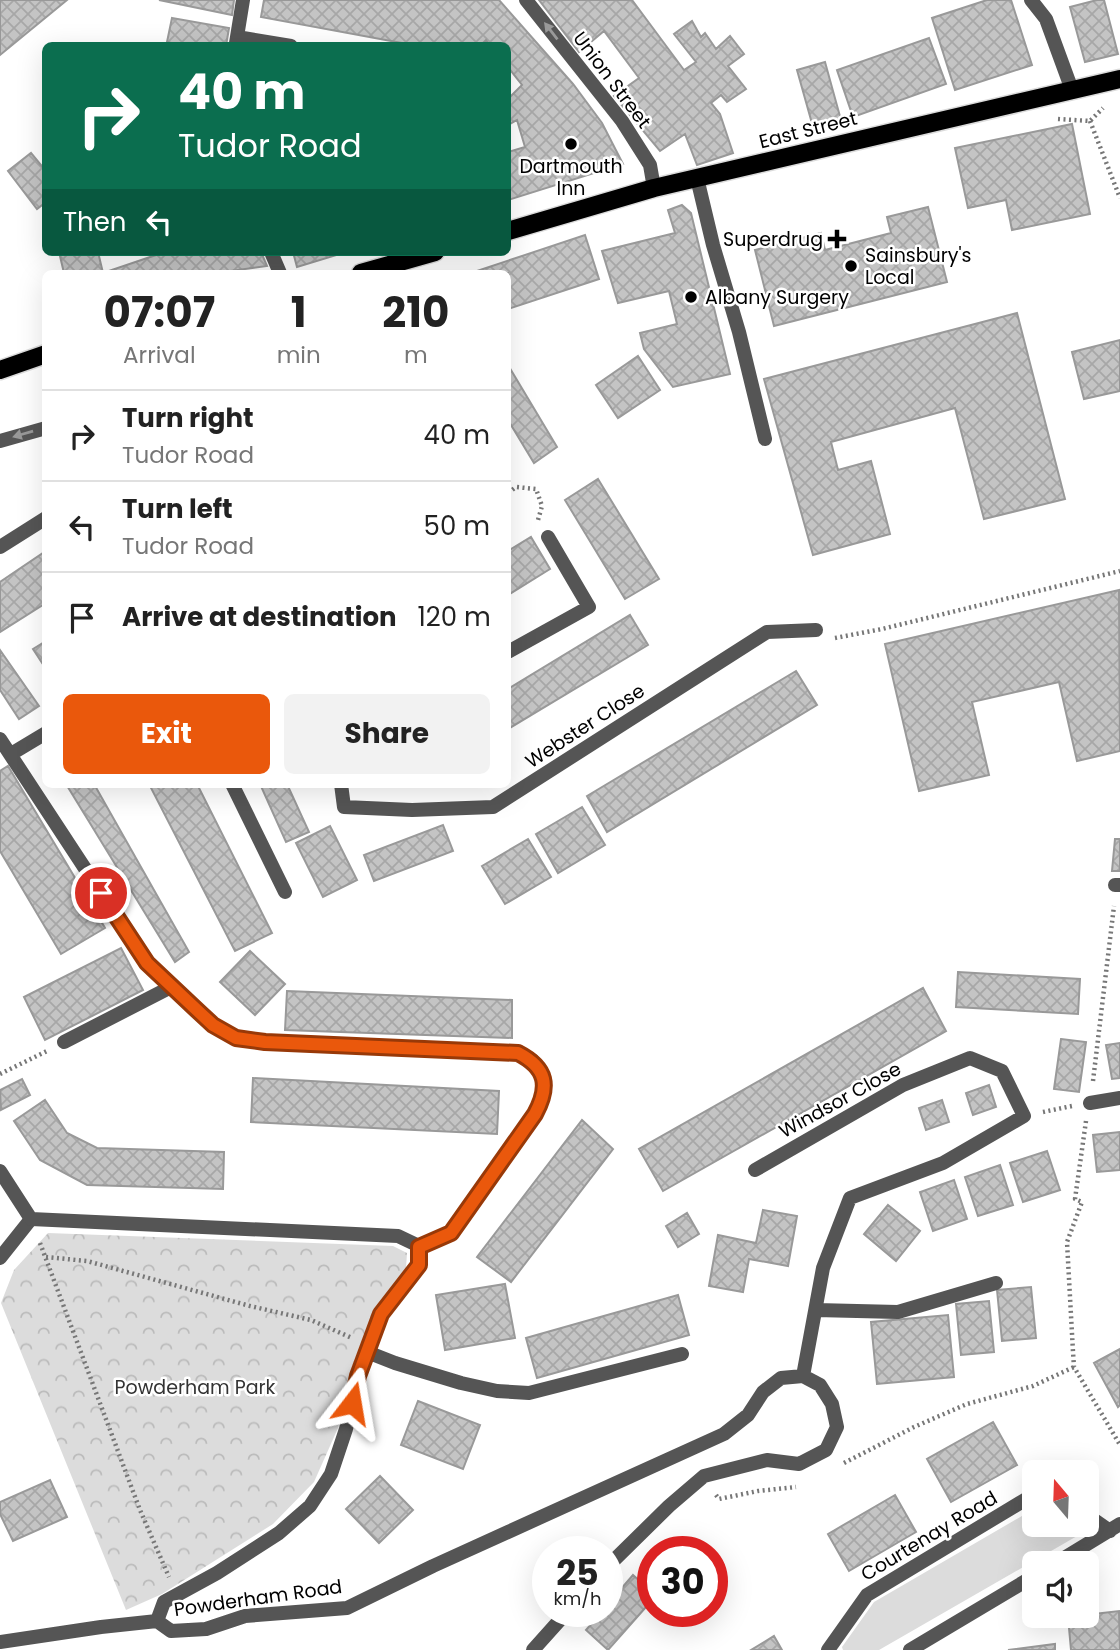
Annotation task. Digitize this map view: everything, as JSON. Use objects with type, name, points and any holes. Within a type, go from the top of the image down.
[{"type":"main road","name":"East Street","points":[[511,230],[654,188],[1120,79]]},
{"type":"main road","points":[[384,270],[407,267],[428,256]]},
{"type":"main road","points":[[0,369],[42,357]]},
{"type":"street","points":[[237,41],[243,0]]},
{"type":"street","name":"Union Street","points":[[526,0],[622,121],[650,164],[654,188]]},
{"type":"street","points":[[1031,0],[1046,19],[1072,90]]},
{"type":"street","points":[[697,178],[713,245],[740,332],[765,439]]},
{"type":"street","points":[[0,441],[42,429]]},
{"type":"street","points":[[0,547],[42,521]]},
{"type":"street","points":[[511,650],[589,607],[548,537]]},
{"type":"street","name":"Webster Close","points":[[342,788],[344,807],[412,810],[493,807],[767,632],[820,635]]},
{"type":"street","points":[[11,754],[42,735]]},
{"type":"street","points":[[0,738],[147,963],[213,1025],[236,1038],[265,1042],[518,1053],[534,1061],[542,1078],[544,1096],[535,1114],[451,1233],[419,1247],[398,1236],[31,1219]]},
{"type":"street","points":[[234,788],[285,891]]},
{"type":"street","points":[[64,1042],[171,987]]},
{"type":"street","name":"Windsor Close","points":[[755,1170],[903,1085],[970,1058],[1002,1071],[1024,1116]]},
{"type":"street","points":[[1090,1103],[1120,1098]]},
{"type":"street","points":[[623,1551],[704,1476],[767,1461],[799,1464],[826,1450],[836,1427],[832,1404],[820,1385],[803,1377],[823,1268],[850,1198],[943,1163],[1024,1116]]},
{"type":"street","points":[[0,1171],[31,1219]]},
{"type":"street","points":[[0,1258],[31,1219]]},
{"type":"street","name":"Powderham Road","points":[[419,1247],[419,1265],[381,1314],[358,1376],[346,1429],[331,1474],[310,1506],[279,1533],[217,1573],[164,1602],[157,1621],[171,1631],[206,1629],[245,1616],[348,1608],[433,1566],[724,1434],[748,1415],[763,1392],[781,1378],[803,1377]]},
{"type":"street","points":[[816,1310],[898,1312],[996,1283]]},
{"type":"street","points":[[368,1348],[396,1363],[461,1383],[497,1391],[529,1393],[682,1354]]},
{"type":"street","name":"Courtenay Road","points":[[828,1650],[867,1595],[1022,1502]]},
{"type":"street","points":[[1099,1521],[1115,1528]]},
{"type":"street","points":[[1076,1551],[1115,1528]]},
{"type":"street","points":[[910,1650],[1022,1583]]},
{"type":"street","points":[[0,1642],[157,1621]]},
{"type":"street","points":[[533,1650],[554,1627]]},
{"type":"path","points":[[1090,121],[1120,198]]},
{"type":"path","points":[[511,491],[516,487],[536,489],[541,506],[538,520],[548,537]]},
{"type":"path","points":[[820,635],[882,629],[1120,571]]},
{"type":"path","points":[[1117,885],[1090,1103],[1075,1199],[1082,1202],[1067,1242],[1074,1367],[1120,1445]]},
{"type":"path","points":[[0,1074],[64,1042]]},
{"type":"path","points":[[1024,1116],[1090,1103]]},
{"type":"path","points":[[38,1240],[140,1510],[168,1576]]},
{"type":"path","points":[[46,1257],[87,1261],[311,1320],[368,1348]]},
{"type":"path","points":[[841,1465],[914,1427],[967,1404],[1033,1386],[1074,1367]]},
{"type":"path","points":[[704,1476],[719,1499],[758,1491],[799,1487]]},
{"type":"green space","name":"Powderham Park","points":[[48,1233],[393,1246],[407,1253],[406,1268],[374,1309],[352,1367],[338,1428],[314,1482],[273,1524],[162,1594],[126,1610],[1,1303],[14,1270]]},
{"type":"green space","points":[[1022,1516],[1022,1537],[1075,1537],[1051,1551],[1022,1551],[1022,1568],[879,1650],[843,1650],[842,1647],[874,1602]]},
{"type":"building","points":[[0,0],[67,0],[0,55]]},
{"type":"building","points":[[159,0],[234,0],[232,15]]},
{"type":"building","points":[[264,0],[499,0],[573,84],[602,123],[623,164],[511,199],[511,151],[525,147],[517,120],[511,123],[511,96],[522,85],[511,71],[511,42],[396,42],[261,17]]},
{"type":"building","points":[[539,0],[632,0],[684,70],[696,62],[674,34],[692,21],[701,37],[705,33],[716,49],[730,36],[744,54],[728,66],[746,89],[727,102],[721,95],[711,103],[720,114],[733,153],[697,165],[685,134],[660,151],[614,96],[639,78],[604,31],[579,52]]},
{"type":"building","points":[[987,0],[1011,0],[1032,65],[955,90],[932,18]]},
{"type":"building","points":[[1104,0],[1118,54],[1085,62],[1070,7]]},
{"type":"building","points":[[172,18],[229,28],[227,42],[167,42]]},
{"type":"building","points":[[929,38],[946,84],[853,117],[837,70]]},
{"type":"building","points":[[825,62],[841,120],[813,127],[797,70]]},
{"type":"building","points":[[1072,124],[1090,214],[1012,230],[1006,200],[968,208],[955,148]]},
{"type":"building","points":[[31,153],[42,166],[42,205],[37,209],[8,171]]},
{"type":"building","name":"Albany Surgery","points":[[682,205],[691,213],[730,374],[673,387],[644,349],[640,333],[677,324],[669,291],[618,303],[602,251],[675,233],[668,210]]},
{"type":"building","name":"Sainsbury's Local","points":[[928,207],[947,282],[774,326],[755,250],[821,233],[825,250],[891,233],[887,217]]},
{"type":"building","points":[[585,235],[599,279],[511,308],[511,270],[480,270]]},
{"type":"building","points":[[60,256],[99,256],[102,270],[63,270]]},
{"type":"building","points":[[153,256],[263,256],[267,266],[238,270],[112,270]]},
{"type":"building","points":[[294,256],[333,256],[297,267]]},
{"type":"building","points":[[1017,313],[1065,499],[984,519],[955,408],[831,442],[838,470],[871,461],[890,534],[813,555],[764,379]]},
{"type":"building","points":[[1120,340],[1120,391],[1084,399],[1072,352]]},
{"type":"building","points":[[638,356],[660,390],[618,418],[596,385]]},
{"type":"building","points":[[511,370],[557,447],[534,463],[511,425]]},
{"type":"building","points":[[598,479],[659,579],[625,599],[565,500]]},
{"type":"building","points":[[531,537],[550,569],[511,593],[511,549]]},
{"type":"building","points":[[42,554],[42,606],[0,632],[0,582]]},
{"type":"building","points":[[1119,590],[1120,751],[1077,761],[1059,682],[972,702],[989,775],[919,791],[885,644]]},
{"type":"building","points":[[630,615],[648,645],[511,727],[511,687]]},
{"type":"building","points":[[42,643],[42,663],[33,649]]},
{"type":"building","points":[[0,650],[39,706],[19,719],[0,690]]},
{"type":"building","points":[[796,671],[817,705],[607,832],[587,796]]},
{"type":"building","points":[[8,766],[105,928],[61,954],[0,851],[0,771]]},
{"type":"building","points":[[68,788],[96,788],[189,952],[175,962]]},
{"type":"building","points":[[151,788],[199,788],[272,933],[235,951]]},
{"type":"building","points":[[262,788],[289,788],[309,832],[286,842]]},
{"type":"building","points":[[582,807],[605,845],[558,873],[536,834]]},
{"type":"building","points":[[443,825],[453,851],[374,881],[364,855]]},
{"type":"building","points":[[330,826],[357,880],[323,897],[296,843]]},
{"type":"building","points":[[528,839],[551,877],[505,904],[482,866]]},
{"type":"building","points":[[1115,839],[1120,839],[1120,871],[1112,871]]},
{"type":"building","points":[[121,948],[143,990],[45,1040],[24,997]]},
{"type":"building","points":[[250,951],[285,984],[255,1015],[220,982]]},
{"type":"building","points":[[958,972],[1080,979],[1078,1014],[956,1007]]},
{"type":"building","points":[[923,988],[946,1031],[663,1191],[639,1149]]},
{"type":"building","points":[[287,991],[512,1000],[512,1038],[285,1030]]},
{"type":"building","points":[[1061,1039],[1086,1042],[1079,1092],[1054,1089]]},
{"type":"building","points":[[1120,1043],[1120,1078],[1112,1079],[1106,1045]]},
{"type":"building","points":[[253,1078],[499,1091],[497,1134],[251,1122]]},
{"type":"building","points":[[22,1079],[30,1095],[1,1110],[0,1090]]},
{"type":"building","points":[[989,1085],[996,1107],[973,1115],[966,1093]]},
{"type":"building","points":[[45,1100],[67,1133],[97,1148],[224,1152],[223,1189],[87,1185],[40,1160],[14,1121]]},
{"type":"building","points":[[942,1100],[949,1122],[926,1130],[919,1108]]},
{"type":"building","points":[[582,1120],[613,1149],[511,1282],[477,1257]]},
{"type":"building","points":[[1120,1132],[1120,1170],[1097,1172],[1093,1135]]},
{"type":"building","points":[[1047,1151],[1060,1190],[1023,1202],[1010,1163]]},
{"type":"building","points":[[1000,1165],[1013,1205],[978,1216],[965,1177]]},
{"type":"building","points":[[954,1180],[967,1219],[933,1231],[920,1192]]},
{"type":"building","points":[[888,1205],[920,1231],[896,1261],[864,1234]]},
{"type":"building","points":[[763,1210],[797,1216],[788,1266],[749,1259],[743,1292],[709,1286],[718,1235],[756,1243]]},
{"type":"building","points":[[687,1213],[699,1234],[678,1247],[666,1226]]},
{"type":"building","points":[[505,1284],[515,1338],[445,1350],[436,1295]]},
{"type":"building","points":[[1031,1287],[1036,1338],[1002,1341],[997,1290]]},
{"type":"building","points":[[678,1295],[689,1335],[537,1378],[526,1338]]},
{"type":"building","points":[[989,1301],[994,1352],[961,1355],[956,1304]]},
{"type":"building","points":[[948,1315],[954,1377],[877,1384],[871,1322]]},
{"type":"building","points":[[1120,1349],[1120,1405],[1118,1407],[1094,1363]]},
{"type":"building","points":[[418,1401],[480,1425],[463,1469],[401,1445]]},
{"type":"building","points":[[993,1422],[1017,1465],[951,1502],[927,1459]]},
{"type":"building","points":[[380,1476],[413,1510],[379,1543],[346,1509]]},
{"type":"building","points":[[50,1480],[67,1517],[13,1541],[0,1514],[0,1502]]},
{"type":"building","points":[[895,1495],[916,1532],[849,1571],[828,1534]]},
{"type":"building","points":[[633,1575],[637,1579],[637,1617],[608,1650],[586,1630],[589,1627],[623,1627],[623,1587]]},
{"type":"building","points":[[1119,1611],[1120,1650],[1071,1650],[1069,1628],[1099,1628],[1099,1613]]},
{"type":"building","points":[[774,1636],[782,1650],[751,1650]]},
{"type":"building","points":[[1055,1644],[1055,1650],[1008,1650]]},
{"type":"place","name":"Dartmouth Inn","points":[[571,144]]},
{"type":"place","name":"Superdrug","points":[[837,239]]},
{"type":"place","name":"Sainsbury's Local","points":[[851,266]]},
{"type":"place","name":"Albany Surgery","points":[[691,297]]},
{"type":"route","points":[[101,893],[147,963],[213,1025],[236,1038],[265,1042],[518,1053],[534,1061],[542,1078],[544,1096],[535,1114],[451,1233],[419,1247],[419,1265],[381,1314],[358,1376],[352,1403]]}]
